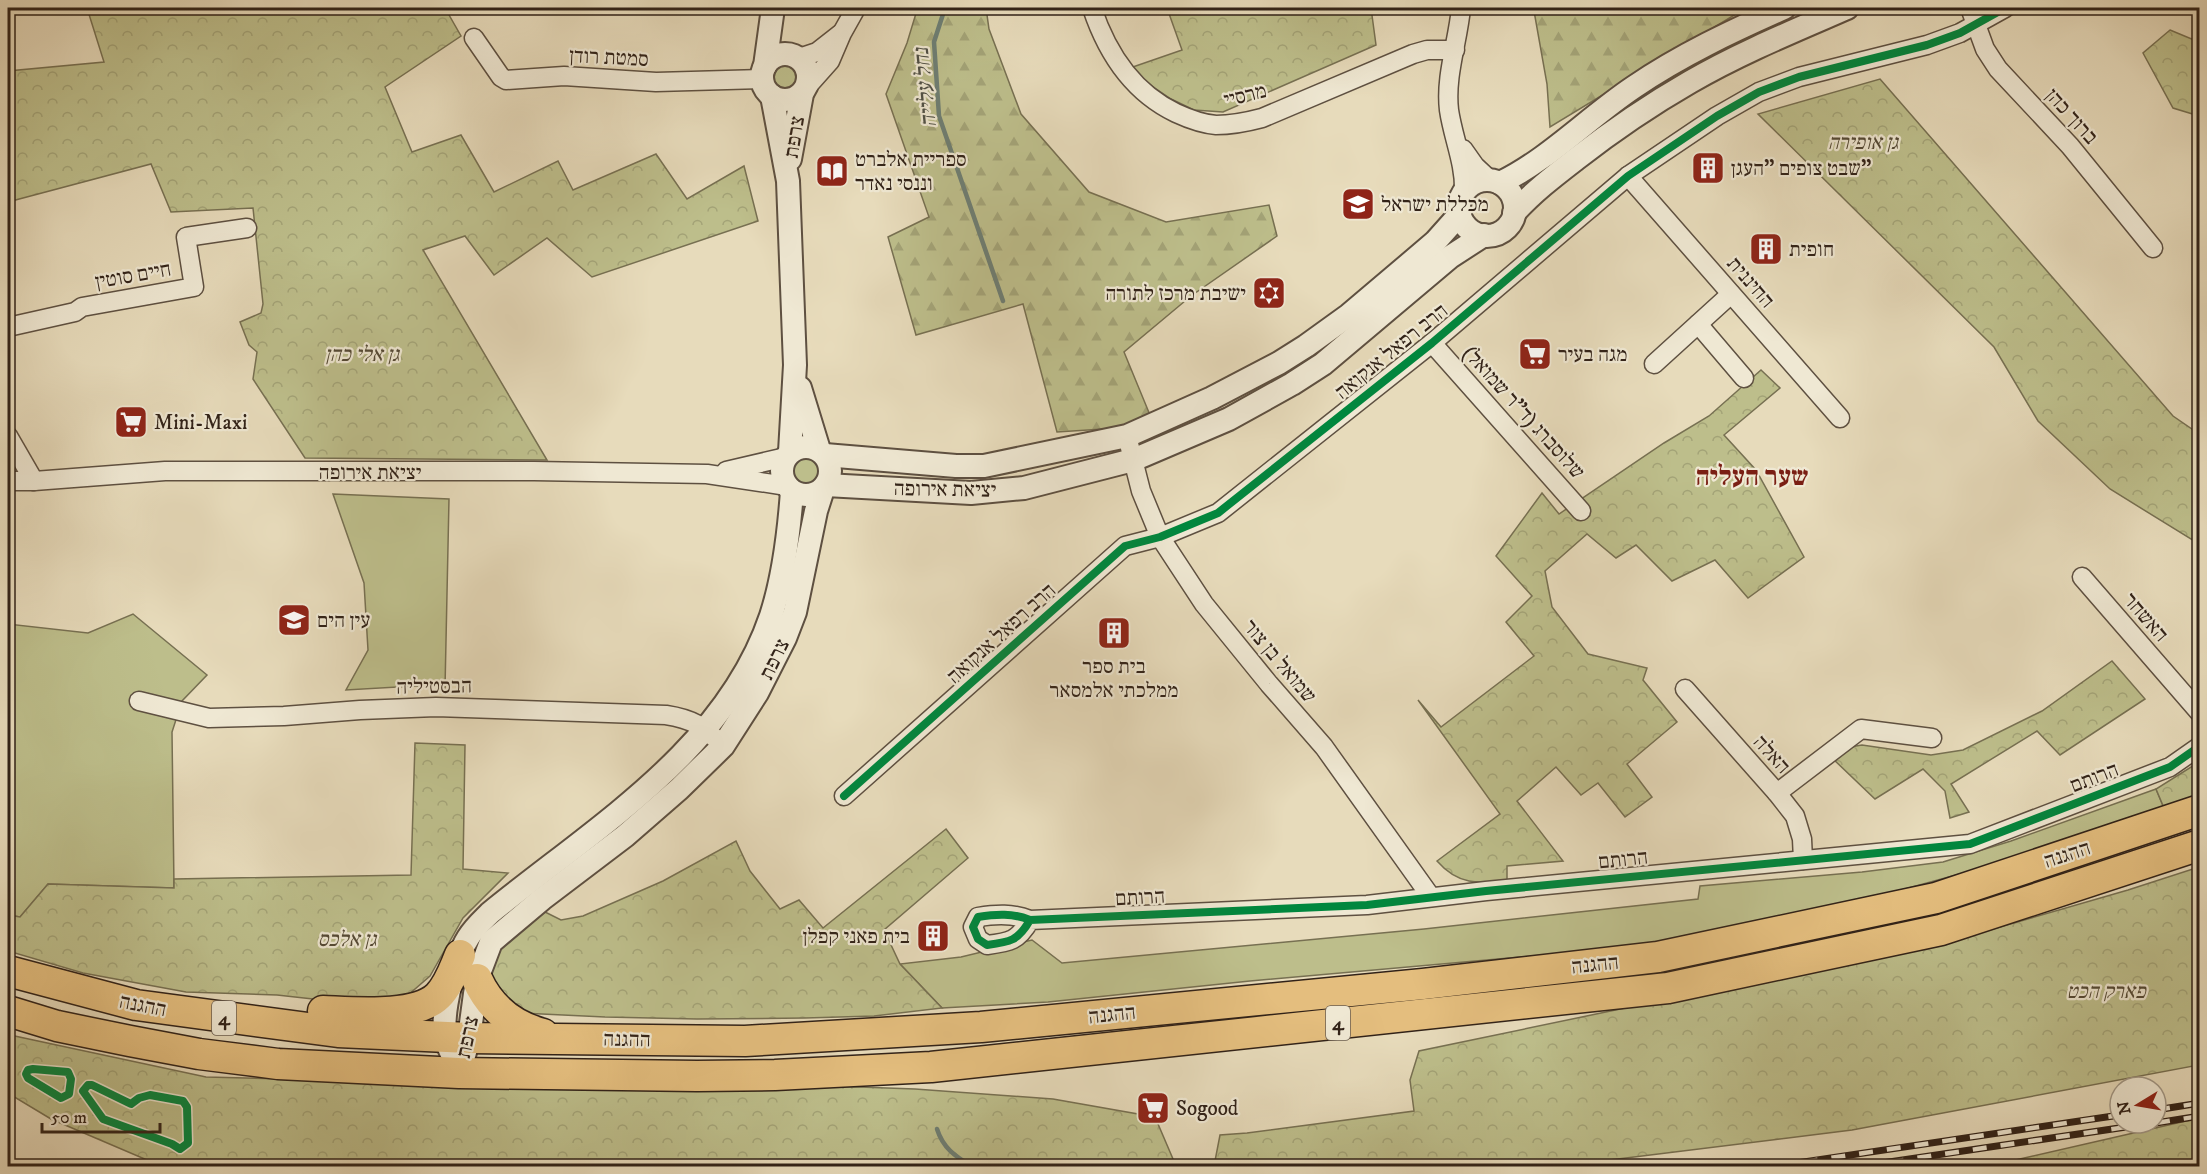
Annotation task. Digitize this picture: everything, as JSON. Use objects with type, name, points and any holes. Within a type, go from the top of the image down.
[{"type":"highway","name":"ההגנה","points":[[8,971],[95,995],[168,1011],[338,1032],[457,1038],[745,1041],[981,1027],[1414,985],[1658,957],[1936,898],[2199,810]]},
{"type":"highway","name":"ההגנה","points":[[8,1011],[57,1026],[198,1054],[278,1065],[459,1073],[775,1075],[931,1067],[1668,988],[1941,930],[2199,845]]},
{"type":"highway","points":[[168,1011],[209,1006],[354,1012],[397,1010],[423,1006],[469,967],[488,998],[506,1017],[526,1030],[554,1038]]},
{"type":"street","name":"צרפת","points":[[773,8],[766,80],[788,181],[795,365],[788,455]]},
{"type":"street","points":[[782,8],[795,56],[805,64],[808,72],[809,81],[804,91]]},
{"type":"street","points":[[842,33],[817,52],[795,56],[775,56],[766,80],[784,100],[796,98],[830,61],[856,8]]},
{"type":"street","name":"מרסיי","points":[[1092,8],[1113,57],[1123,72],[1139,88],[1167,109],[1214,125],[1262,118],[1413,54],[1427,50],[1455,50]]},
{"type":"street","points":[[1461,8],[1450,76],[1449,103],[1464,167],[1462,203],[1470,230],[1484,235],[1501,232],[1509,224],[1514,213],[1534,192],[1644,110],[1741,55],[1847,8]]},
{"type":"street","points":[[1127,436],[1212,398],[1279,363],[1349,315],[1427,250],[1446,232],[1462,203],[1478,182],[1495,182],[1519,174],[1644,81],[1725,34],[1784,8]]},
{"type":"street","name":"הרב רפאל אנקואה","points":[[844,796],[1125,546],[1160,537],[1218,513],[1432,342],[1628,176],[1717,116],[1759,92],[1799,77],[1928,45],[1972,16],[2005,8]]},
{"type":"street","name":"ברוך כהן","points":[[1972,16],[1985,49],[1998,69],[2070,147],[2153,248]]},
{"type":"street","name":"סמטת רודן","points":[[474,38],[501,77],[506,80],[564,76],[656,82],[766,80]]},
{"type":"street","name":"צרפת","points":[[788,181],[804,91]]},
{"type":"street","points":[[1456,137],[1475,166],[1512,196],[1514,213]]},
{"type":"street","name":"החיננית","points":[[1628,176],[1840,418]]},
{"type":"street","name":"חיים סוטין","points":[[8,327],[75,312],[82,307],[194,287],[186,237],[247,228]]},
{"type":"street","name":"הרב רפאל אנקואה","points":[[1133,460],[1229,418],[1292,384],[1323,364],[1450,257],[1484,235]]},
{"type":"street","points":[[1654,364],[1731,294]]},
{"type":"street","points":[[1698,324],[1744,378]]},
{"type":"street","name":"שלוסברג (ד\"ר שמואל)","points":[[1432,342],[1581,511]]},
{"type":"street","name":"צרפת","points":[[795,365],[822,452]]},
{"type":"street","points":[[8,436],[34,481]]},
{"type":"street","name":"יציאת אירופה","points":[[822,452],[956,466],[984,466],[1127,436]]},
{"type":"street","name":"שמואל בן צור","points":[[1127,436],[1141,491],[1160,537],[1204,604],[1324,747],[1431,897]]},
{"type":"street","points":[[804,446],[822,452],[830,470],[824,487],[811,495],[804,495],[790,488],[782,472],[788,455],[804,446]]},
{"type":"street","name":"יציאת אירופה","points":[[707,474],[765,464],[788,455]]},
{"type":"street","name":"יציאת אירופה","points":[[824,487],[981,492],[1024,488],[1133,460]]},
{"type":"street","name":"יציאת אירופה","points":[[8,481],[165,471],[534,471],[707,474],[790,488]]},
{"type":"street","name":"צרפת","points":[[469,967],[497,935],[626,836],[723,746],[757,693],[785,638],[801,587],[816,511],[824,487]]},
{"type":"street","name":"צרפת","points":[[459,1073],[457,1038],[469,967],[468,938],[490,913],[659,777],[707,729],[740,681],[771,617],[782,576],[790,488]]},
{"type":"street","name":"האשחר","points":[[2082,577],[2199,713]]},
{"type":"street","name":"האלה","points":[[1685,689],[1795,816],[1802,839],[1803,860]]},
{"type":"street","name":"הבסטיליה","points":[[138,701],[209,718],[469,707],[666,715],[687,719],[707,729],[723,746]]},
{"type":"street","points":[[1777,793],[1861,729],[1932,738]]},
{"type":"street","name":"הרותם","points":[[1030,920],[1367,905],[1970,844],[2170,767],[2199,746]]},
{"type":"green space","name":"גן אלי כהן","points":[[87,8],[445,8],[461,36],[385,87],[412,152],[461,135],[494,192],[558,161],[573,190],[656,154],[687,199],[744,166],[758,221],[592,277],[547,238],[494,275],[465,236],[423,250],[547,460],[305,458],[253,379],[257,352],[249,345],[240,322],[261,313],[263,304],[253,208],[171,212],[151,164],[8,202],[8,71],[104,62]]},
{"type":"green space","points":[[913,8],[986,8],[989,29],[1021,114],[1089,192],[1166,222],[1269,205],[1277,236],[1191,296],[1124,352],[1150,415],[1119,428],[1057,432],[1023,304],[916,335],[888,237],[929,217],[886,94],[907,43],[917,10]]},
{"type":"green space","points":[[1167,8],[1371,8],[1376,45],[1223,112],[1194,110],[1171,99],[1127,69],[1182,50]]},
{"type":"green space","points":[[1547,8],[1746,8],[1550,127],[1547,84],[1534,11]]},
{"type":"green space","points":[[2170,30],[2199,42],[2199,116],[2173,108],[2143,53]]},
{"type":"green space","points":[[785,64],[795,68],[799,78],[795,88],[785,92],[775,88],[771,78],[775,68]]},
{"type":"green space","name":"גן אופירה","points":[[1880,79],[2173,416],[2199,434],[2199,544],[2110,489],[2038,421],[1994,347],[1758,114]]},
{"type":"green space","points":[[1761,370],[1780,388],[1724,435],[1756,470],[1804,557],[1748,598],[1715,560],[1672,581],[1636,545],[1616,558],[1587,534],[1545,571],[1552,607],[1588,654],[1647,668],[1643,680],[1677,722],[1627,764],[1652,797],[1625,817],[1598,783],[1581,795],[1556,767],[1517,801],[1563,861],[1507,866],[1507,880],[1478,882],[1453,875],[1437,861],[1500,814],[1418,700],[1441,727],[1534,656],[1506,622],[1532,596],[1496,556],[1542,493],[1559,514],[1664,443],[1709,416]]},
{"type":"green space","points":[[807,456],[817,460],[821,470],[817,480],[807,484],[797,480],[793,470],[797,460]]},
{"type":"green space","points":[[333,494],[449,499],[445,688],[415,686],[346,690],[368,650],[364,583]]},
{"type":"green space","points":[[133,614],[207,675],[182,701],[172,732],[174,888],[48,884],[20,917],[8,915],[8,624],[88,633]]},
{"type":"green space","points":[[2112,661],[2145,699],[2060,755],[2037,731],[1951,784],[1969,812],[1950,818],[1945,791],[1923,769],[1875,799],[1831,757],[1844,748],[1862,745],[1931,755],[1963,750],[2042,711]]},
{"type":"green space","name":"גן אלכס","points":[[415,743],[465,745],[463,869],[508,873],[463,918],[430,976],[408,995],[349,1003],[277,995],[186,992],[83,973],[8,951],[8,915],[20,917],[48,884],[174,888],[174,879],[411,875]]},
{"type":"green space","points":[[2199,762],[2199,799],[2164,808],[2156,789]]},
{"type":"green space","points":[[2156,789],[2164,808],[1967,872],[1872,898],[1727,932],[1612,949],[1250,981],[1048,1002],[942,1008],[900,964],[961,957],[1032,940],[1062,963],[1424,929],[1698,899],[1700,886],[1862,872],[1943,862],[2011,841]]},
{"type":"green space","points":[[946,829],[968,858],[884,930],[900,964],[942,1008],[874,1016],[805,1018],[605,1017],[521,1013],[493,990],[488,961],[495,946],[539,909],[561,920],[583,916],[663,881],[736,841],[750,871],[780,909],[799,900],[823,928]]},
{"type":"green space","name":"פארק הכט","points":[[2199,867],[2199,1065],[2146,1075],[2108,1075],[2108,1082],[1852,1130],[1561,1166],[1214,1166],[1220,1135],[1414,1111],[1410,1080],[1419,1051],[1965,937]]},
{"type":"green space","points":[[10,1035],[206,1077],[448,1083],[746,1083],[915,1089],[1053,1099],[1155,1117],[1176,1166],[161,1166],[51,1119],[11,1095],[8,1089],[8,1039]]},
{"type":"green space","points":[[2199,1118],[2199,1166],[1989,1166],[2125,1135],[2168,1135],[2168,1125]]},
{"type":"waterway","name":"נחל עלייה","points":[[945,8],[934,42],[939,116],[1003,301]]},
{"type":"waterway","name":"נחל עלייה","points":[[937,1129],[950,1151],[971,1166]]},
{"type":"railway","points":[[2168,1108],[2200,1103]]},
{"type":"railway","points":[[2168,1121],[2200,1116]]},
{"type":"railway","points":[[1776,1166],[2108,1117]]},
{"type":"railway","points":[[1862,1166],[2108,1130]]},
{"type":"railway","points":[[8,1160],[22,1166]]},
{"type":"cycle path","points":[[844,796],[1125,546],[1160,537],[1218,513],[1432,343],[1628,176],[1717,116],[1759,92],[1799,77],[1927,45],[1960,33],[2005,8]]},
{"type":"cycle path","points":[[1030,920],[1013,939],[987,945],[978,939],[973,927],[978,917],[998,915],[1011,915],[1030,920],[1367,905],[1486,891],[1970,844],[2170,767],[2200,746]]},
{"type":"cycle path","points":[[33,1069],[68,1072],[71,1079],[69,1094],[61,1098],[28,1078],[26,1074],[28,1070],[33,1069]]},
{"type":"cycle path","points":[[88,1085],[131,1104],[139,1098],[150,1095],[183,1101],[187,1107],[188,1143],[180,1149],[103,1119],[83,1091],[88,1085]]},
{"type":"place","name":"שבט צופים \"העגן\"","points":[[1708,168]]},
{"type":"place","name":"ספריית אלברט וננסי נאדר","points":[[832,171]]},
{"type":"place","name":"מכללת ישראל","points":[[1358,204]]},
{"type":"place","name":"חופית","points":[[1766,249]]},
{"type":"place","name":"ישיבת מרכז לתורה","points":[[1269,293]]},
{"type":"place","name":"מגה בעיר","points":[[1535,354]]},
{"type":"place","name":"Mini-Maxi","points":[[131,422]]},
{"type":"place","name":"עין הים","points":[[294,620]]},
{"type":"place","name":"בית ספר ממלכתי אלמסאר","points":[[1114,633]]},
{"type":"place","name":"בית פאני קפלן","points":[[933,936]]},
{"type":"place","name":"Sogood","points":[[1153,1108]]},
{"type":"district","name":"שער העליה","points":[[1752,476]]}]
